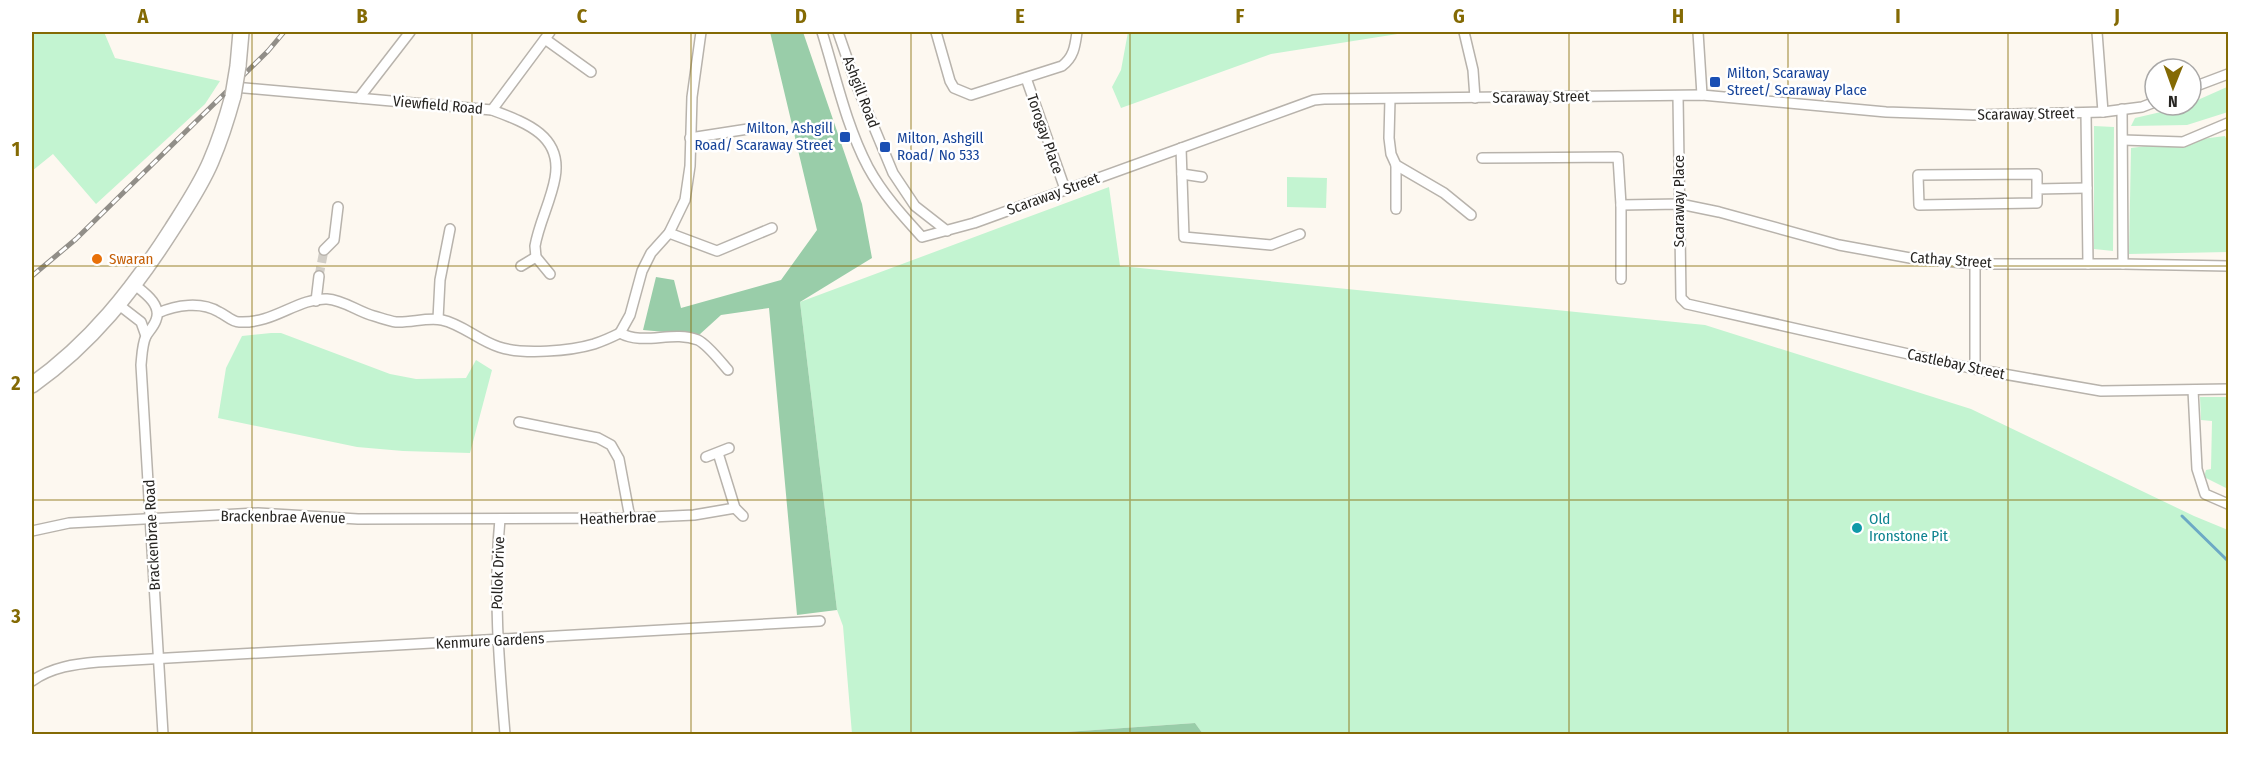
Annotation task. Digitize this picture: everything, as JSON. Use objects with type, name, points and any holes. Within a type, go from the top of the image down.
[{"type":"main road","points":[[32,386],[64,361],[97,330],[119,305],[135,285],[200,183],[218,144],[236,90],[241,32]]},
{"type":"street","points":[[359,98],[410,32]]},
{"type":"street","points":[[135,285],[152,301],[158,312],[190,304],[216,310],[236,322],[264,321],[308,302],[327,299],[349,305],[370,316],[396,322],[438,319],[452,322],[473,336],[501,348],[529,351],[594,344],[620,333],[630,315],[639,279],[651,253],[669,232],[685,200],[690,166],[692,97],[701,32]]},
{"type":"street","name":"Ashgill Road","points":[[822,32],[848,122],[868,168],[894,206],[922,237],[947,231]]},
{"type":"street","name":"Ashgill Road","points":[[838,32],[856,84],[893,173],[915,206],[947,231]]},
{"type":"street","points":[[936,32],[950,81],[954,88],[971,96],[1062,66],[1069,61],[1073,53],[1077,32]]},
{"type":"street","points":[[1464,32],[1473,70],[1475,98]]},
{"type":"street","points":[[1698,32],[1702,95]]},
{"type":"street","points":[[2097,32],[2103,112]]},
{"type":"street","points":[[492,110],[547,35],[591,72]]},
{"type":"street","points":[[2203,84],[2229,74]]},
{"type":"street","name":"Torogay Place","points":[[1026,78],[1065,189]]},
{"type":"street","name":"Viewfield Road","points":[[236,90],[492,110],[519,120],[537,130],[548,140],[555,154],[556,177],[536,240],[536,256]]},
{"type":"street","name":"Scaraway Street","points":[[947,231],[1314,100],[1702,95],[1886,112],[1973,115],[2103,112],[2143,107]]},
{"type":"street","name":"Scaraway Place","points":[[1678,96],[1681,298],[1687,304]]},
{"type":"street","points":[[1390,99],[1389,138],[1391,154],[1396,165],[1396,208]]},
{"type":"street","points":[[2122,109],[2123,264]]},
{"type":"street","points":[[2086,112],[2088,264]]},
{"type":"street","points":[[2123,140],[2183,142],[2229,123]]},
{"type":"street","points":[[690,138],[748,129]]},
{"type":"street","points":[[1181,148],[1184,237],[1271,245],[1300,234]]},
{"type":"street","points":[[1482,158],[1618,157],[1621,205],[1620,279]]},
{"type":"street","points":[[1396,165],[1444,193],[1470,215]]},
{"type":"street","points":[[1182,174],[1202,177]]},
{"type":"street","points":[[2037,174],[2037,189],[2037,203],[1919,205],[1918,175],[2037,174]]},
{"type":"street","points":[[2037,189],[2087,188]]},
{"type":"street","name":"Cathay Street","points":[[1621,205],[1680,204],[1839,244],[1910,258],[1975,264],[2229,266]]},
{"type":"street","points":[[324,250],[334,240],[338,207]]},
{"type":"street","points":[[669,232],[717,251],[772,228]]},
{"type":"street","points":[[438,319],[440,280],[450,229]]},
{"type":"street","points":[[521,266],[536,256],[550,274]]},
{"type":"street","points":[[1975,264],[1975,369]]},
{"type":"street","points":[[316,301],[319,276]]},
{"type":"street","name":"Castlebay Street","points":[[1687,304],[1975,369],[2101,391],[2229,389]]},
{"type":"street","points":[[119,305],[141,322],[146,336]]},
{"type":"street","name":"Brackenbrae Road","points":[[158,312],[156,321],[146,336],[142,348],[141,365],[163,735]]},
{"type":"street","points":[[620,333],[631,339],[672,335],[699,341],[728,369]]},
{"type":"street","points":[[2193,390],[2197,469],[2205,494],[2229,504]]},
{"type":"street","points":[[524,426],[598,438],[611,445],[619,459],[630,518]]},
{"type":"street","points":[[706,457],[729,448]]},
{"type":"street","points":[[718,453],[735,508],[743,516]]},
{"type":"street","name":"Heatherbrae","points":[[500,519],[630,518],[694,514],[735,508]]},
{"type":"street","name":"Brackenbrae Avenue","points":[[32,531],[69,523],[258,513],[358,519],[500,519]]},
{"type":"street","name":"Pollok Drive","points":[[500,519],[496,584],[505,735]]},
{"type":"street","name":"Kenmure Gardens","points":[[32,681],[57,669],[76,664],[820,621]]},
{"type":"green space","points":[[32,32],[104,32],[115,58],[220,81],[205,104],[96,204],[53,154],[32,171]]},
{"type":"green space","points":[[770,32],[803,32],[862,204],[872,258],[800,302],[837,610],[797,615],[769,308],[721,315],[699,335],[643,330],[656,277],[674,280],[681,308],[781,280],[817,230]]},
{"type":"green space","points":[[1128,32],[1410,32],[1271,54],[1121,108],[1112,87],[1121,70]]},
{"type":"green space","points":[[2227,87],[2228,112],[2187,125],[2131,126],[2135,118],[2143,116],[2203,117],[2203,98]]},
{"type":"green space","points":[[2094,126],[2114,127],[2113,251],[2094,249]]},
{"type":"green space","points":[[2225,136],[2228,143],[2228,252],[2129,254],[2131,148]]},
{"type":"green space","points":[[1287,177],[1327,178],[1326,208],[1287,207]]},
{"type":"green space","points":[[1109,187],[1120,266],[1705,325],[1971,409],[2194,516],[2228,530],[2228,734],[1203,734],[1195,723],[1038,734],[852,734],[843,626],[837,610],[800,302]]},
{"type":"green space","points":[[281,333],[390,374],[416,379],[466,378],[476,360],[492,370],[470,453],[357,447],[218,418],[226,368],[242,336]]},
{"type":"green space","points":[[2200,397],[2228,397],[2228,489],[2204,477],[2206,470],[2211,469],[2212,421],[2201,420]]},
{"type":"green space","points":[[1195,723],[1203,734],[1038,734]]},
{"type":"waterway","points":[[2182,516],[2228,561]]},
{"type":"tunnel","points":[[319,276],[324,250]]},
{"type":"railway","points":[[32,276],[76,239],[268,51],[284,32]]},
{"type":"place","name":"Milton, Scaraway Street/ Scaraway Place","points":[[1715,82]]},
{"type":"place","name":"Milton, Ashgill Road/ Scaraway Street","points":[[845,137]]},
{"type":"place","name":"Milton, Ashgill Road/ No 533","points":[[885,147]]},
{"type":"place","name":"Swaran","points":[[97,259]]},
{"type":"place","name":"Old Ironstone Pit","points":[[1857,528]]}]
